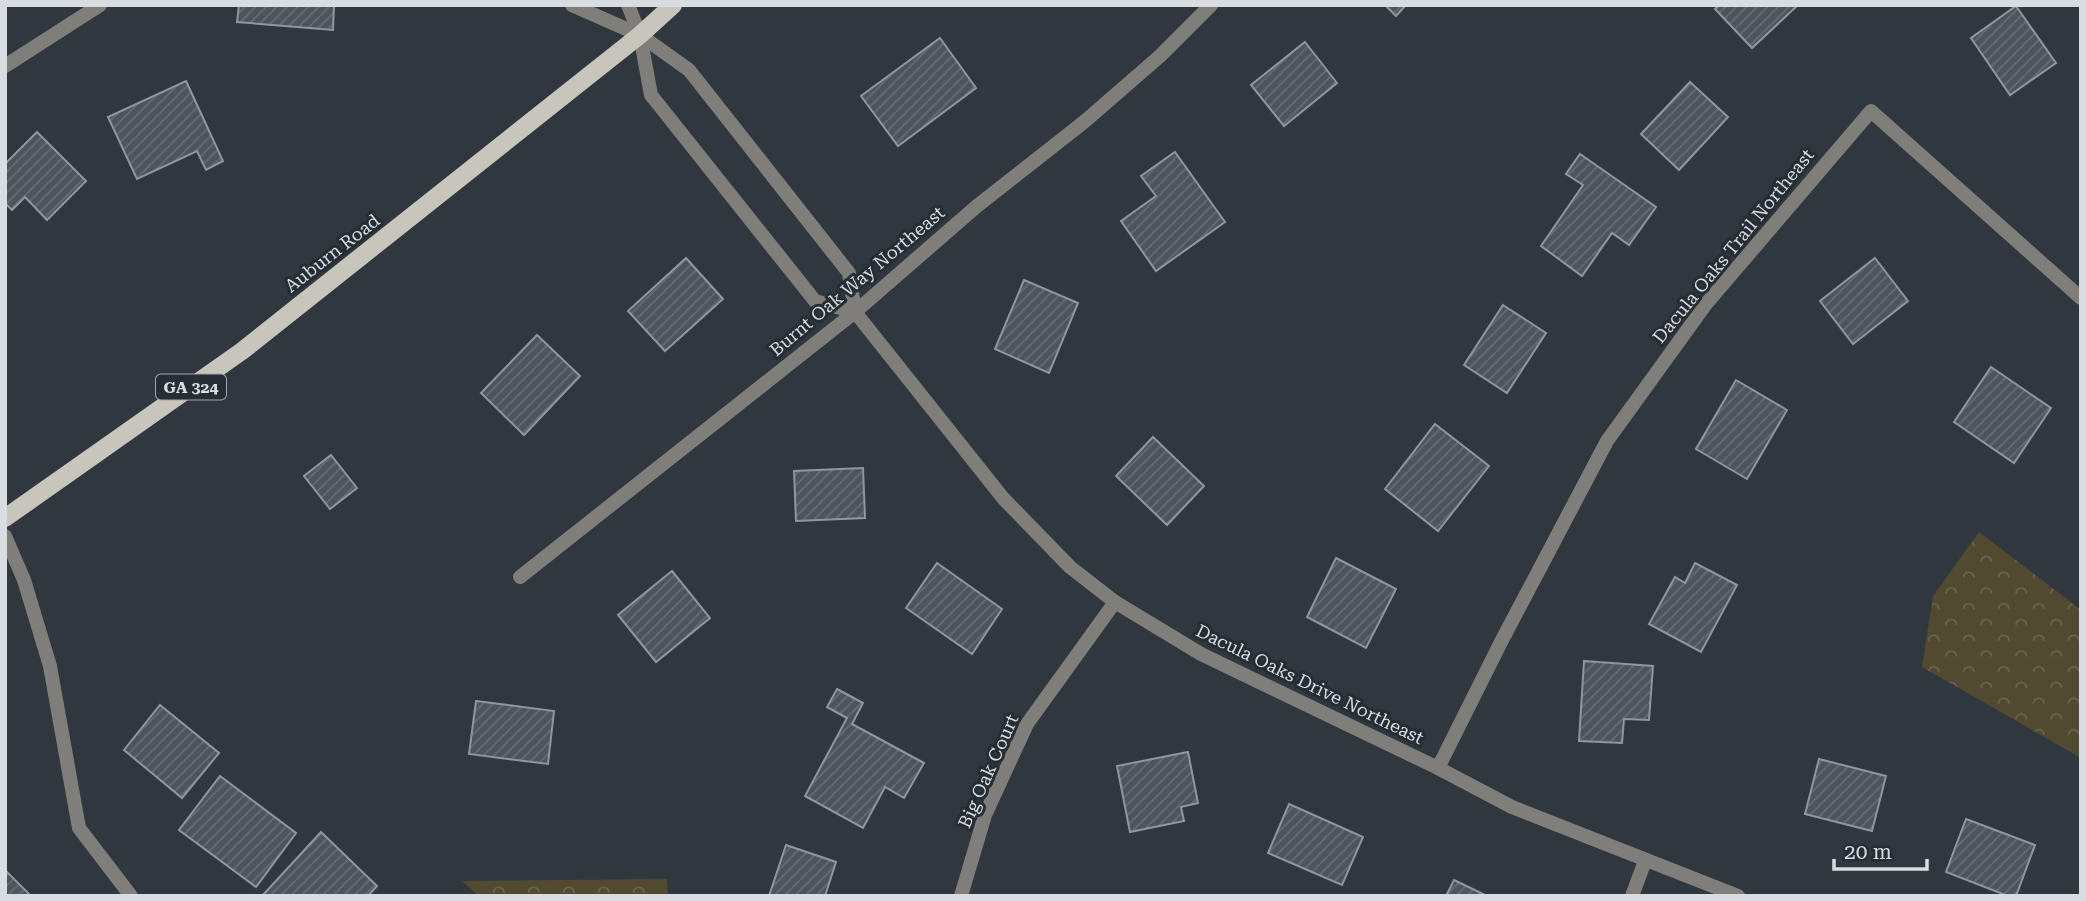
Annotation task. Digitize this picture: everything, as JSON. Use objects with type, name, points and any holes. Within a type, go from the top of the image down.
[{"type":"main road","name":"Auburn Road","points":[[5,518],[242,351],[640,35],[673,5]]},
{"type":"street","points":[[5,66],[100,5]]},
{"type":"street","name":"Dacula Oaks Drive Northeast","points":[[572,5],[640,35],[689,70],[829,244],[849,273],[855,312],[1003,498],[1070,567],[1115,602],[1212,660],[1438,768],[1512,807],[1738,896]]},
{"type":"street","points":[[628,5],[640,35],[651,95],[815,301],[855,312]]},
{"type":"street","name":"Burnt Oak Way Northeast","points":[[520,577],[855,312],[977,206],[1084,122],[1160,56],[1211,5]]},
{"type":"street","name":"Dacula Oaks Trail Northeast","points":[[1438,768],[1607,441],[1706,304],[1871,111],[2081,298]]},
{"type":"street","points":[[5,536],[24,580],[50,666],[79,828],[131,896]]},
{"type":"street","name":"Big Oak Court","points":[[961,896],[985,815],[1027,724],[1115,602]]},
{"type":"street","points":[[1632,896],[1645,861]]},
{"type":"green space","points":[[1979,532],[2081,610],[2081,758],[1922,667],[1933,596]]},
{"type":"green space","points":[[667,879],[668,896],[479,896],[462,881]]},
{"type":"building","points":[[239,5],[334,5],[333,30],[237,22]]},
{"type":"building","points":[[1385,5],[1406,5],[1396,16]]},
{"type":"building","points":[[1719,5],[1798,5],[1752,48],[1715,9]]},
{"type":"building","points":[[2016,6],[2056,63],[2010,95],[1971,38]]},
{"type":"building","points":[[940,38],[976,88],[898,146],[861,96]]},
{"type":"building","points":[[1305,42],[1337,83],[1284,126],[1251,85]]},
{"type":"building","points":[[186,81],[223,161],[206,170],[197,151],[137,179],[108,117]]},
{"type":"building","points":[[1690,82],[1728,117],[1679,170],[1641,134]]},
{"type":"building","points":[[37,132],[86,181],[47,220],[25,197],[12,210],[5,203],[5,164]]},
{"type":"building","points":[[1175,152],[1225,222],[1156,271],[1121,221],[1156,196],[1141,176]]},
{"type":"building","points":[[1580,154],[1656,207],[1629,245],[1612,233],[1582,276],[1541,246],[1583,185],[1566,174]]},
{"type":"building","points":[[686,258],[723,299],[665,351],[628,311]]},
{"type":"building","points":[[1875,258],[1908,301],[1853,344],[1820,301]]},
{"type":"building","points":[[1024,280],[1078,303],[1049,373],[995,349]]},
{"type":"building","points":[[1503,305],[1546,333],[1507,393],[1464,365]]},
{"type":"building","points":[[537,335],[580,376],[524,435],[481,393]]},
{"type":"building","points":[[1991,367],[2051,408],[2014,463],[1954,422]]},
{"type":"building","points":[[1736,380],[1787,410],[1747,479],[1696,449]]},
{"type":"building","points":[[1435,424],[1489,466],[1438,531],[1385,489]]},
{"type":"building","points":[[1153,437],[1204,486],[1167,525],[1116,476]]},
{"type":"building","points":[[331,455],[357,488],[330,509],[304,476]]},
{"type":"building","points":[[863,468],[865,518],[796,521],[794,471]]},
{"type":"building","points":[[1336,558],[1396,589],[1366,648],[1307,617]]},
{"type":"building","points":[[937,563],[1002,609],[972,654],[906,608]]},
{"type":"building","points":[[1695,563],[1737,585],[1701,652],[1649,624],[1675,577],[1685,583]]},
{"type":"building","points":[[672,571],[710,618],[656,662],[618,615]]},
{"type":"building","points":[[1584,661],[1653,666],[1649,720],[1624,719],[1622,743],[1579,741]]},
{"type":"building","points":[[837,689],[863,703],[852,724],[924,763],[904,798],[885,787],[863,828],[805,796],[847,718],[827,707]]},
{"type":"building","points":[[476,701],[554,711],[548,764],[469,754]]},
{"type":"building","points":[[160,705],[219,753],[182,798],[124,750]]},
{"type":"building","points":[[1188,752],[1198,803],[1181,807],[1184,821],[1130,832],[1117,766]]},
{"type":"building","points":[[1819,759],[1886,776],[1872,831],[1805,814]]},
{"type":"building","points":[[220,776],[296,833],[256,887],[179,830]]},
{"type":"building","points":[[1289,804],[1363,837],[1342,885],[1268,853]]},
{"type":"building","points":[[1966,819],[2035,845],[2016,896],[2008,896],[1946,872]]},
{"type":"building","points":[[321,832],[377,886],[368,896],[262,896]]},
{"type":"building","points":[[786,845],[836,862],[825,896],[769,896]]},
{"type":"building","points":[[5,870],[31,896],[5,896]]},
{"type":"building","points":[[1454,880],[1487,896],[1446,896]]}]
